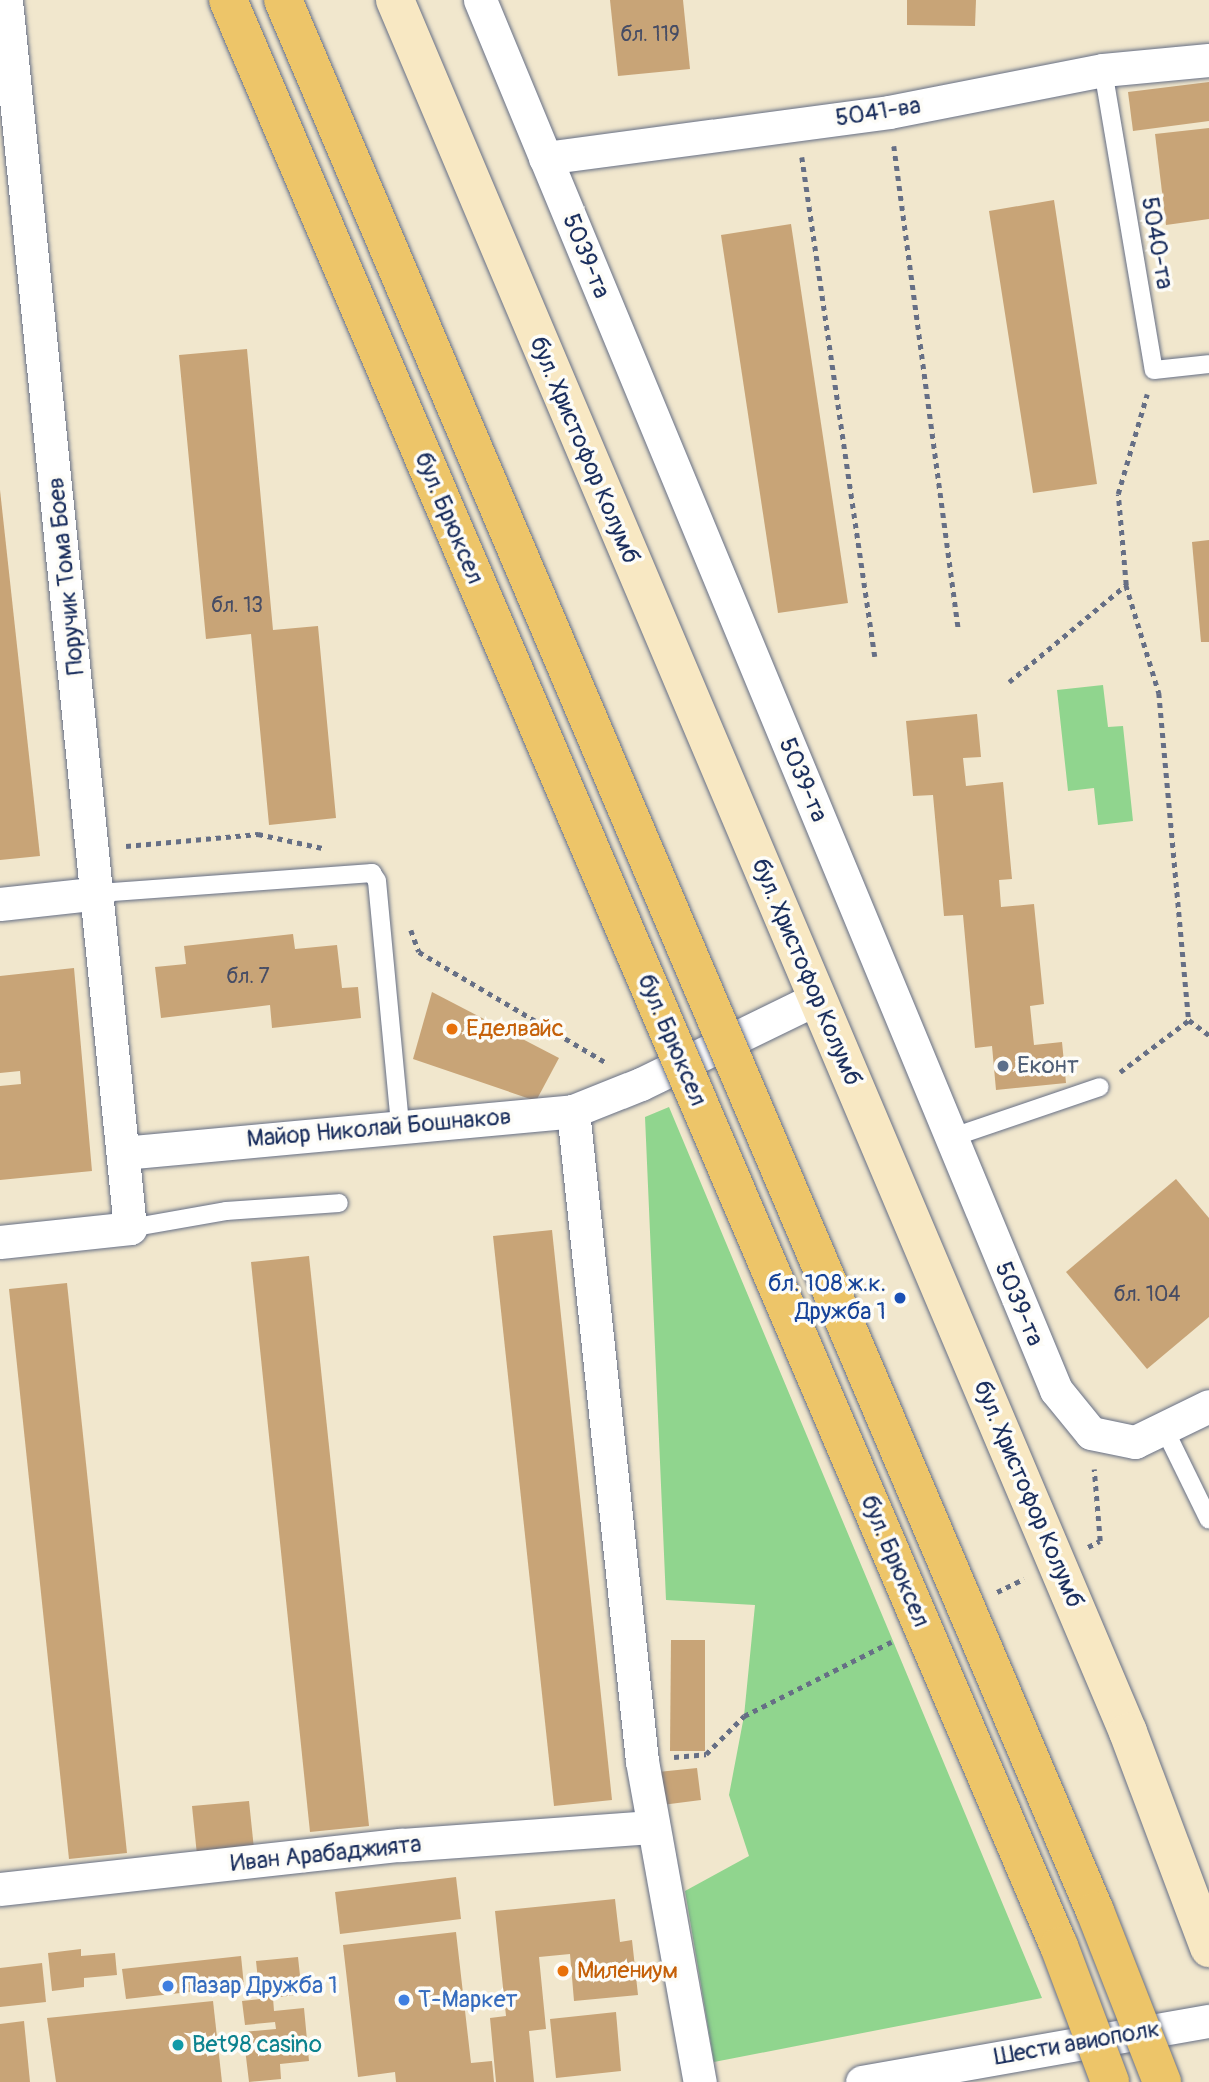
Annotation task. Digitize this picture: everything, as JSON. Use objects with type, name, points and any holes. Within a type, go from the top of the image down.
[{"type":"main road","name":"бул. Брюксел","points":[[228,0],[1059,1946],[1110,2082]]},
{"type":"main road","name":"бул. Брюксел","points":[[283,0],[1084,1885],[1163,2082]]},
{"type":"main road","name":"бул. Христофор Колумб","points":[[395,0],[1128,1732],[1209,1948]]},
{"type":"street","name":"Поручик Тома Боев","points":[[6,0],[99,893],[123,1153]]},
{"type":"street","name":"5039-та","points":[[480,0],[1056,1390],[1091,1433],[1135,1442],[1209,1406]]},
{"type":"street","name":"5041-ва","points":[[545,158],[889,112],[1103,70],[1209,60]]},
{"type":"street","points":[[0,904],[99,893]]},
{"type":"street","name":"Майор Николай Бошнаков","points":[[123,1153],[573,1111],[641,1083],[817,998]]},
{"type":"street","points":[[573,1111],[652,1827],[670,1898],[700,2082]]},
{"type":"street","points":[[0,1242],[130,1228],[123,1153]]},
{"type":"street","name":"Иван Арабаджията","points":[[0,1889],[401,1845],[652,1827]]},
{"type":"street","name":"Шести авиополк","points":[[862,2082],[950,2074],[1209,2021]]},
{"type":"lane","name":"5040-та","points":[[1103,70],[1154,370]]},
{"type":"lane","points":[[1154,370],[1209,364]]},
{"type":"lane","points":[[99,893],[372,873],[377,881],[400,1126]]},
{"type":"lane","points":[[950,1138],[1100,1087]]},
{"type":"lane","points":[[130,1228],[226,1211],[338,1203]]},
{"type":"lane","points":[[1164,1428],[1209,1520]]},
{"type":"path","points":[[889,112],[959,630]]},
{"type":"path","points":[[798,125],[875,657]]},
{"type":"path","points":[[1154,370],[1118,494],[1126,585],[1158,693],[1189,1020],[1209,1035]]},
{"type":"path","points":[[1009,682],[1126,585]]},
{"type":"path","points":[[1100,1087],[1189,1020]]},
{"type":"green space","points":[[1103,685],[1108,727],[1123,726],[1133,821],[1098,825],[1094,788],[1068,791],[1057,690]]},
{"type":"green space","points":[[669,1107],[1042,1998],[714,2062],[685,1891],[749,1856],[729,1795],[744,1716],[755,1605],[666,1600],[645,1117]]},
{"type":"building","points":[[610,0],[683,0],[690,69],[618,76]]},
{"type":"building","points":[[907,0],[976,0],[975,26],[907,25]]},
{"type":"building","points":[[1209,82],[1209,121],[1133,131],[1128,92]]},
{"type":"building","points":[[1209,128],[1209,219],[1166,225],[1155,134]]},
{"type":"building","points":[[1054,200],[1097,484],[1033,493],[989,211]]},
{"type":"building","points":[[791,224],[848,603],[778,613],[721,235]]},
{"type":"building","points":[[247,349],[273,630],[318,626],[336,818],[269,825],[251,634],[206,639],[179,355]]},
{"type":"building","points":[[0,490],[40,856],[0,860]]},
{"type":"building","points":[[1209,540],[1209,642],[1201,642],[1192,542]]},
{"type":"building","points":[[977,714],[981,757],[963,758],[966,786],[1003,782],[1012,879],[999,880],[1001,907],[1034,904],[1044,1004],[1030,1006],[1034,1045],[1062,1042],[1066,1083],[996,1090],[992,1046],[975,1048],[963,915],[944,916],[933,795],[913,796],[906,721]]},
{"type":"building","points":[[293,934],[295,949],[337,945],[342,988],[358,987],[361,1018],[272,1028],[270,1005],[161,1018],[155,967],[186,964],[184,946]]},
{"type":"building","points":[[74,968],[92,1171],[0,1180],[0,1086],[21,1084],[20,1071],[0,1073],[0,976]]},
{"type":"building","points":[[432,992],[559,1058],[536,1101],[413,1059]]},
{"type":"building","points":[[1176,1179],[1209,1218],[1209,1317],[1147,1369],[1066,1272]]},
{"type":"building","points":[[552,1230],[612,1800],[554,1806],[493,1236]]},
{"type":"building","points":[[309,1256],[369,1826],[310,1832],[251,1262]]},
{"type":"building","points":[[67,1283],[127,1853],[69,1859],[9,1289]]},
{"type":"building","points":[[671,1640],[705,1640],[705,1751],[670,1751]]},
{"type":"building","points":[[697,1768],[701,1800],[662,1805],[658,1772]]},
{"type":"building","points":[[249,1801],[254,1849],[197,1855],[192,1806]]},
{"type":"building","points":[[456,1877],[461,1919],[340,1934],[335,1892]]},
{"type":"building","points":[[615,1899],[620,1942],[632,1940],[638,1995],[574,2001],[570,1954],[539,1957],[546,2029],[529,2031],[534,2082],[496,2082],[490,2018],[506,2016],[495,1911]]},
{"type":"building","points":[[456,1932],[471,2063],[492,2061],[494,2082],[396,2082],[395,2072],[358,2077],[343,1945]]},
{"type":"building","points":[[81,1949],[81,1956],[115,1953],[117,1975],[84,1978],[84,1987],[52,1991],[48,1953]]},
{"type":"building","points":[[241,1956],[244,1986],[126,1999],[122,1969]]},
{"type":"building","points":[[298,1957],[302,1994],[273,1998],[274,2011],[304,2008],[309,2061],[280,2064],[281,2079],[249,2082],[243,2032],[276,2029],[275,2022],[245,2025],[242,2001],[260,1999],[256,1961]]},
{"type":"building","points":[[42,1963],[46,2002],[0,2007],[0,1968]]},
{"type":"building","points":[[213,2001],[222,2082],[56,2082],[47,2018]]},
{"type":"building","points":[[616,2012],[621,2071],[556,2078],[550,2019]]},
{"type":"building","points":[[24,2021],[30,2082],[0,2082],[0,2024]]},
{"type":"place","name":"Еделвайс","points":[[452,1029]]},
{"type":"place","name":"Еконт","points":[[1003,1066]]},
{"type":"place","name":"бл. 108 ж.к. Дружба 1","points":[[900,1298]]},
{"type":"place","name":"Милениум","points":[[563,1971]]},
{"type":"place","name":"Пазар Дружба 1","points":[[168,1986]]},
{"type":"place","name":"Т-Маркет","points":[[404,2000]]},
{"type":"place","name":"Bet98 casino","points":[[178,2045]]}]
